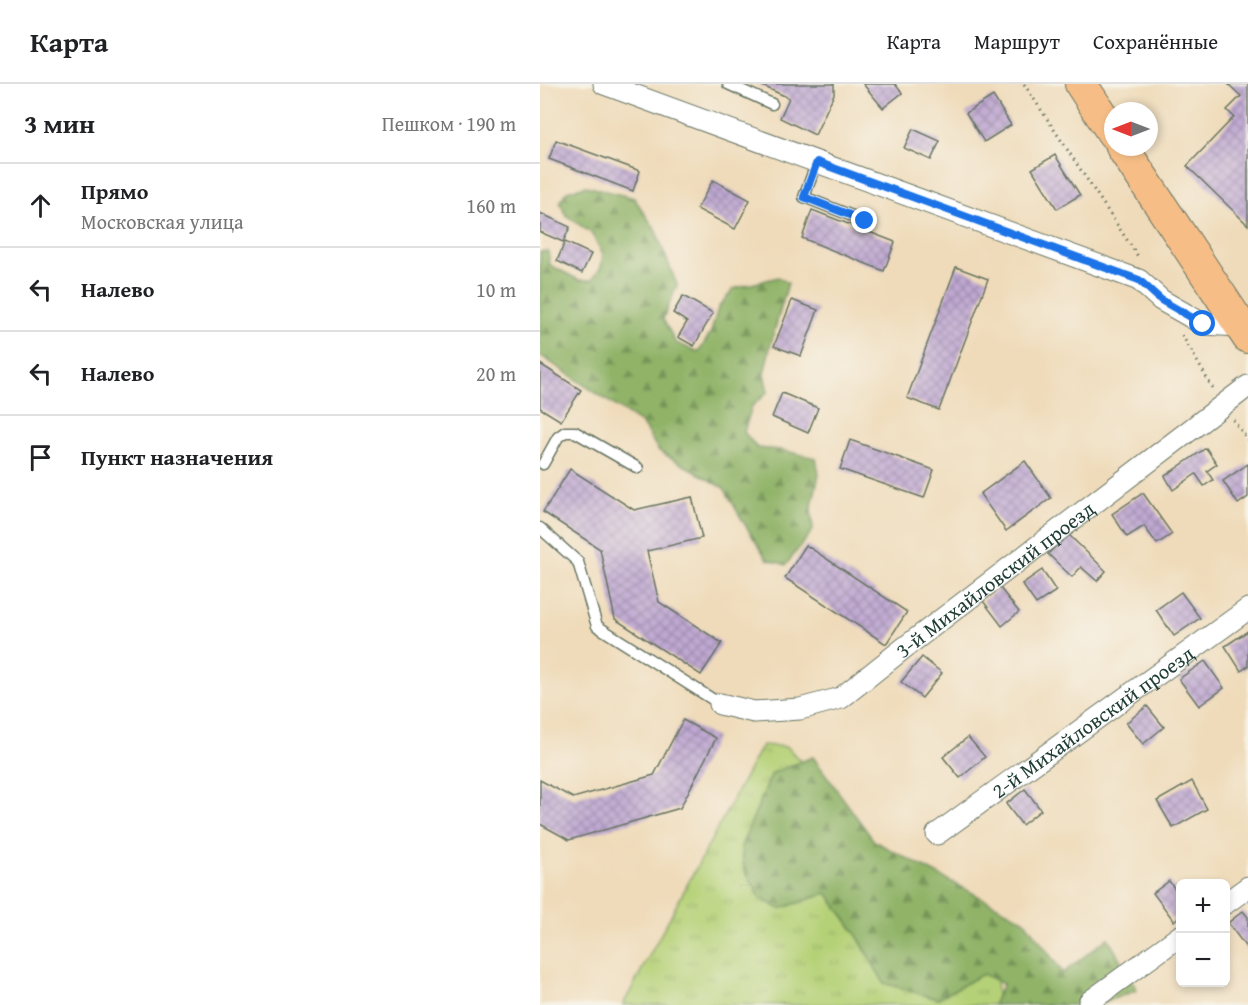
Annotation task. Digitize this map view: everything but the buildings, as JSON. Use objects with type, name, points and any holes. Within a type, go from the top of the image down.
[{"type":"main road","points":[[1081,84],[1104,119]]},
{"type":"main road","points":[[1128,156],[1244,332]]},
{"type":"street","points":[[604,84],[1139,280],[1161,300],[1203,324],[1244,332]]},
{"type":"street","name":"3-й Михайловский проезд","points":[[720,704],[754,712],[800,708],[841,698],[903,648],[1248,386]]},
{"type":"street","name":"2-й Михайловский проезд","points":[[937,834],[1248,609]]},
{"type":"street","points":[[1230,900],[1248,887]]},
{"type":"street","points":[[1089,1002],[1176,939]]},
{"type":"lane","points":[[728,84],[772,104]]},
{"type":"lane","points":[[817,162],[804,197],[865,221]]},
{"type":"lane","points":[[541,465],[558,437],[566,432],[575,432],[638,468]]},
{"type":"lane","points":[[540,528],[578,562],[597,626],[720,704]]},
{"type":"green space","points":[[586,186],[634,198],[655,229],[677,285],[663,319],[676,343],[699,352],[711,332],[718,308],[733,289],[778,277],[788,283],[764,374],[768,392],[752,406],[744,432],[757,448],[781,450],[816,458],[819,474],[811,510],[813,530],[786,565],[767,559],[724,488],[659,451],[642,424],[540,355],[540,252],[548,251],[550,265],[579,280],[592,280],[601,267],[603,254],[591,233],[566,215],[560,202],[567,191]]},
{"type":"green space","points":[[762,745],[787,747],[807,768],[851,832],[994,953],[998,1005],[623,1005]]},
{"type":"green space","points":[[813,757],[874,841],[1024,920],[1063,973],[1108,938],[1137,990],[1097,1005],[993,1005],[1003,984],[983,974],[937,999],[884,983],[856,934],[827,893],[780,909],[760,898],[744,869],[741,846],[772,773]]},
{"type":"route","points":[[865,221],[804,197],[817,162],[1139,280],[1161,300],[1203,324]]}]
